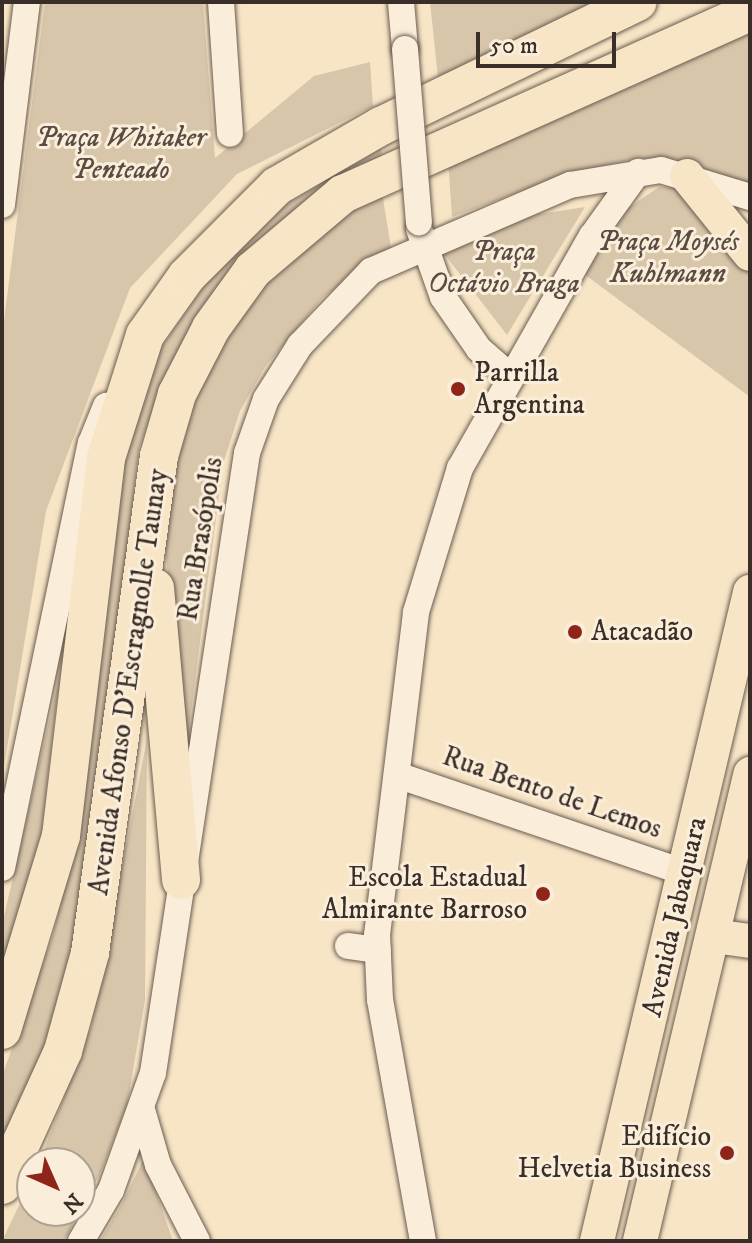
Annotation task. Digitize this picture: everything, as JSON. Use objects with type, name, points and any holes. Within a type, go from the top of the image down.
[{"type":"highway","name":"Avenida Afonso D'Escragnolle Taunay","points":[[2,1030],[61,836],[106,458],[133,362],[187,276],[277,186],[381,126],[638,2]]},
{"type":"highway","name":"Avenida Afonso D'Escragnolle Taunay","points":[[2,1185],[63,1051],[90,953],[149,511],[177,394],[211,328],[296,228],[386,171],[750,12]]},
{"type":"highway","points":[[149,511],[181,880]]},
{"type":"main road","points":[[687,176],[750,254]]},
{"type":"main road","name":"Avenida Jabaquara","points":[[597,1241],[750,592]]},
{"type":"main road","name":"Avenida Jabaquara","points":[[640,1241],[714,936],[736,896],[750,774]]},
{"type":"main road","points":[[686,873],[736,896]]},
{"type":"main road","points":[[714,936],[750,941]]},
{"type":"main road","points":[[610,1192],[618,1241]]},
{"type":"street","points":[[2,205],[27,2]]},
{"type":"street","points":[[221,2],[230,134]]},
{"type":"street","points":[[401,2],[420,234],[459,321],[510,376]]},
{"type":"street","points":[[423,1241],[392,1081],[378,950],[416,612],[433,542],[460,468],[510,376],[638,172]]},
{"type":"street","name":"Rua Brasópolis","points":[[81,1241],[111,1190],[142,1110],[247,453],[266,399],[339,296],[420,234],[570,185],[638,172],[687,176],[750,197]]},
{"type":"street","points":[[2,868],[91,443],[133,362]]},
{"type":"street","name":"Rua Bento de Lemos","points":[[397,775],[686,873]]},
{"type":"street","points":[[348,946],[378,950]]},
{"type":"street","points":[[142,1110],[163,1177],[197,1241]]},
{"type":"green space","name":"Praça Whitaker Penteado","points":[[45,2],[203,2],[215,158],[314,76],[370,62],[373,106],[237,174],[130,288],[46,511],[2,779],[2,336]]},
{"type":"green space","points":[[430,2],[609,2],[439,87]]},
{"type":"green space","points":[[750,26],[750,185],[691,164],[640,158],[569,173],[452,217],[448,159]]},
{"type":"green space","points":[[381,148],[382,163],[162,389],[139,448],[77,965],[2,1164],[2,1076],[52,939],[77,835],[117,471],[160,349],[213,273],[282,207]]},
{"type":"green space","name":"Praça Moysés Kuhlmann","points":[[659,187],[688,188],[750,267],[750,397],[584,274],[628,208]]},
{"type":"green space","points":[[382,192],[391,248],[322,298],[265,367],[240,411],[223,464],[185,758],[164,534],[189,407],[247,297],[323,226]]},
{"type":"green space","name":"Praça Octávio Braga","points":[[585,207],[507,335],[442,251],[533,215]]},
{"type":"green space","points":[[60,674],[38,861],[2,985],[2,925]]},
{"type":"green space","points":[[147,739],[145,1000],[127,1105],[96,1181],[96,1147],[45,1147],[91,1027]]},
{"type":"green space","points":[[144,1158],[173,1241],[100,1241],[122,1204]]},
{"type":"green space","points":[[16,1212],[16,1227],[72,1227],[64,1241],[2,1241]]},
{"type":"place","name":"Parrilla Argentina","points":[[458,389]]},
{"type":"place","name":"Atacadão","points":[[575,632]]},
{"type":"place","name":"Escola Estadual Almirante Barroso","points":[[543,894]]},
{"type":"place","name":"Edifício Helvetia Business","points":[[727,1153]]}]
